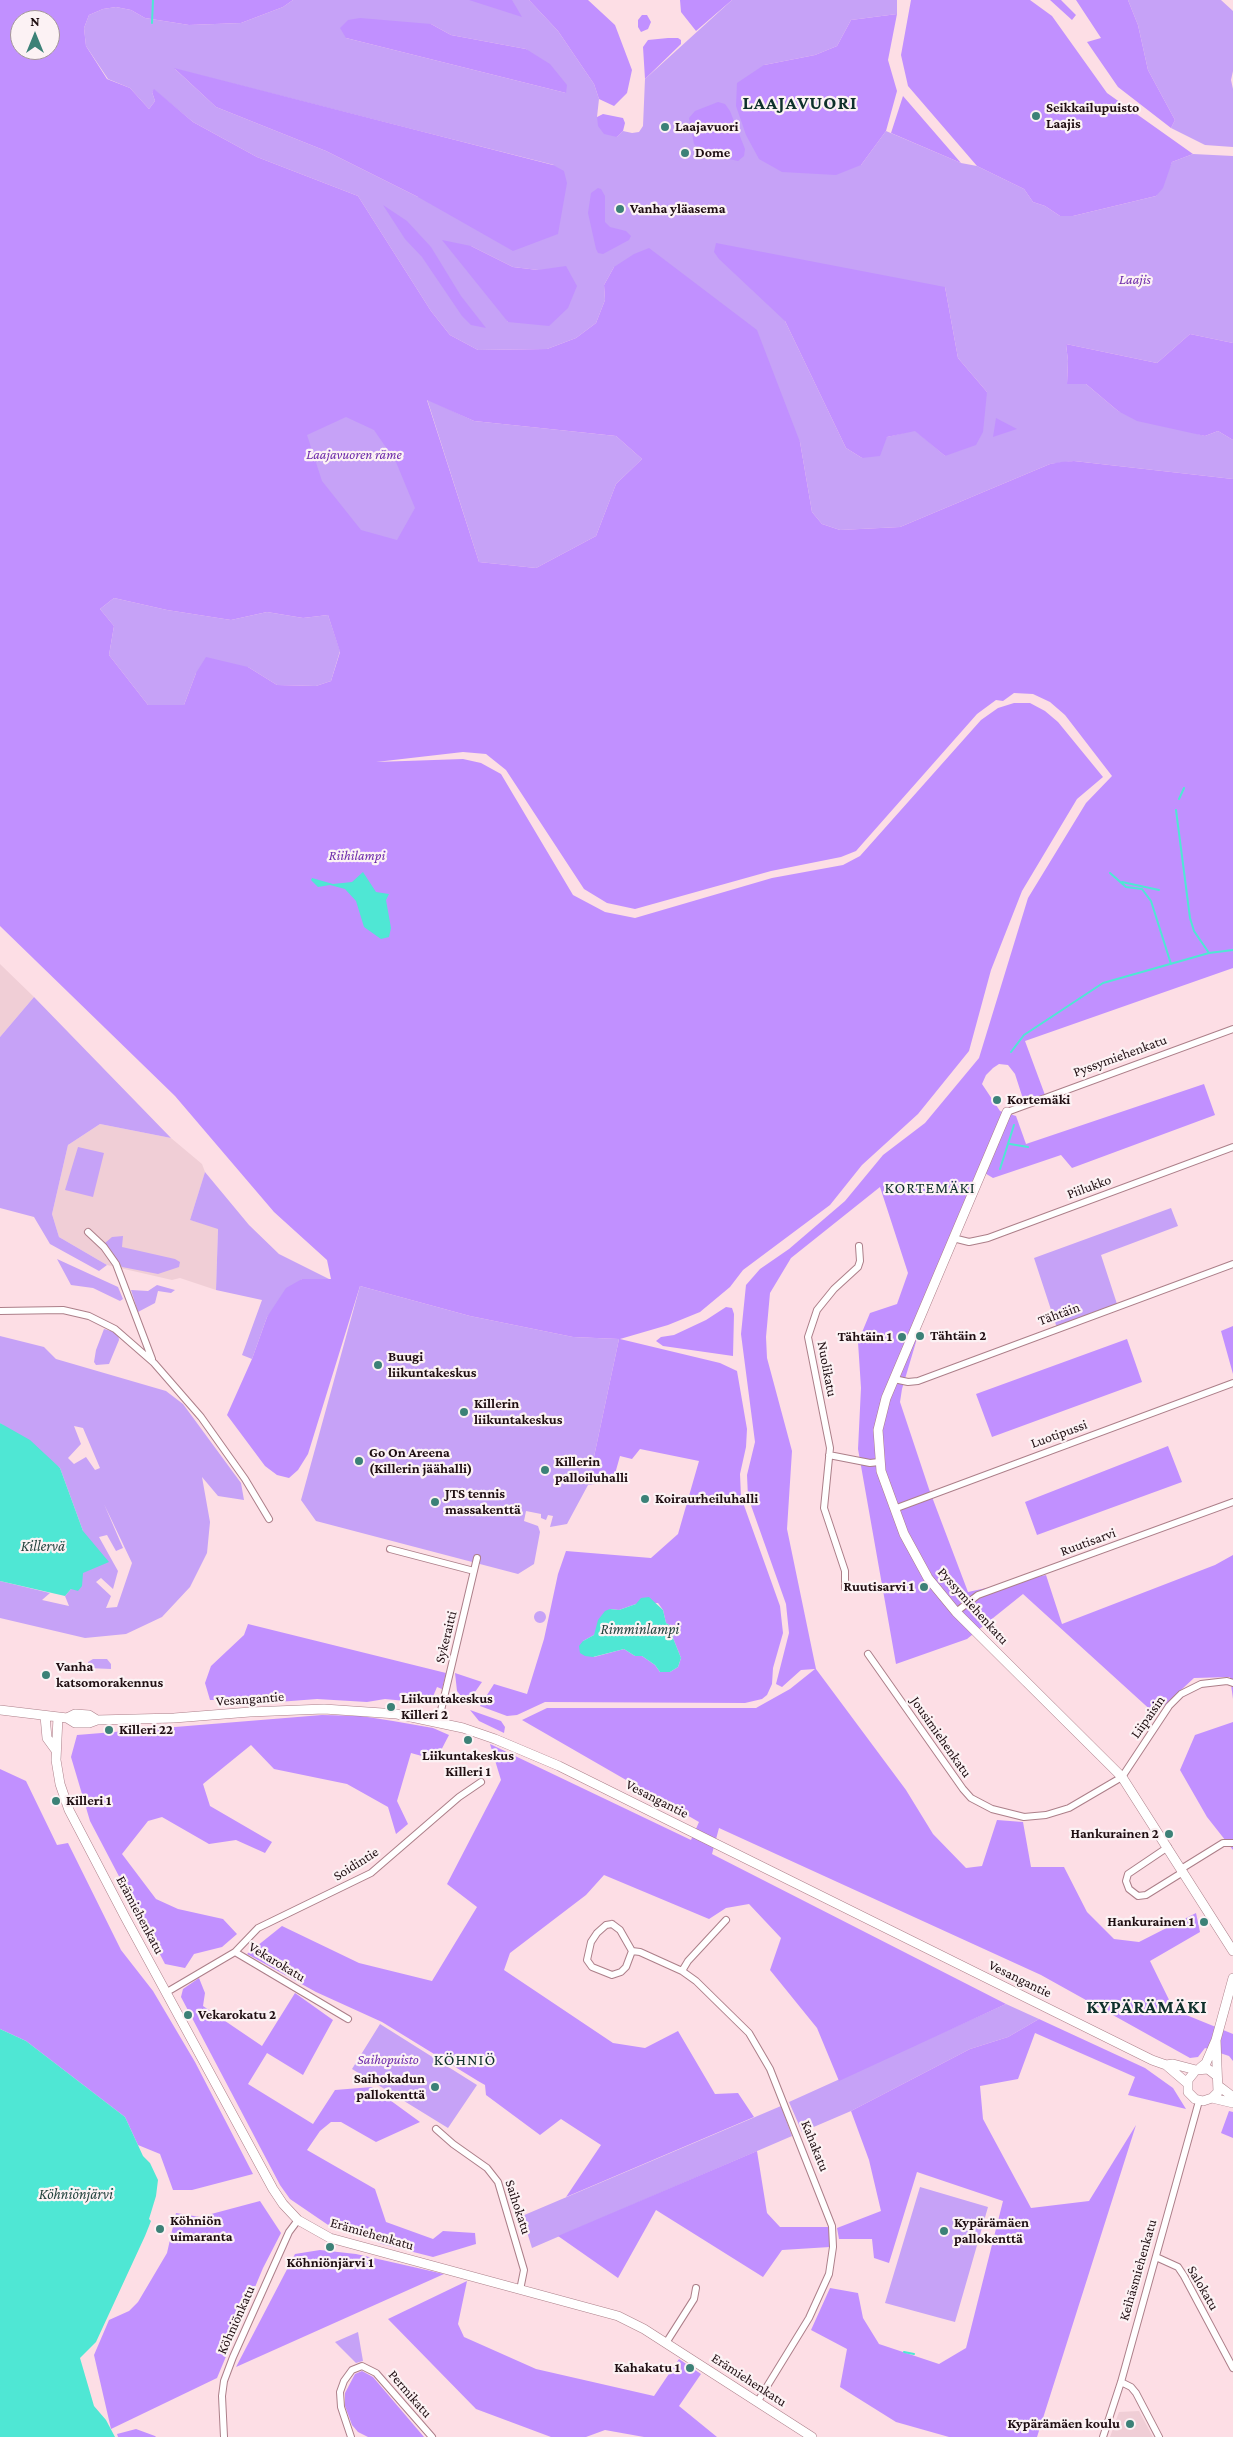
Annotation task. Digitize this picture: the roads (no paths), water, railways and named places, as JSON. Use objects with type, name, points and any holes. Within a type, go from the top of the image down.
[{"type":"street","name":"Pyssymiehenkatu","points":[[1233,1029],[1012,1110],[953,1238],[894,1379],[880,1415],[877,1443],[879,1462],[894,1509],[920,1564],[956,1612],[1122,1777],[1233,1951]]},
{"type":"street","name":"Piilukko","points":[[953,1238],[969,1242],[988,1238],[1233,1147]]},
{"type":"street","points":[[88,1232],[104,1247],[116,1264],[154,1363]]},
{"type":"street","name":"Nuolikatu","points":[[844,1588],[845,1571],[824,1508],[830,1448],[808,1337],[817,1310],[834,1289],[858,1267],[860,1261],[859,1246]]},
{"type":"street","name":"Tähtäin","points":[[894,1379],[908,1382],[918,1381],[1233,1264]]},
{"type":"street","points":[[0,1311],[63,1310],[89,1316],[115,1329],[154,1363],[201,1417],[245,1479],[268,1519]]},
{"type":"street","name":"Luotipussi","points":[[894,1509],[1233,1383]]},
{"type":"street","points":[[829,1455],[870,1463],[879,1462]]},
{"type":"street","name":"Ruutisarvi","points":[[956,1612],[978,1595],[1233,1502]]},
{"type":"street","points":[[390,1549],[474,1571]]},
{"type":"street","name":"Sykeraitti","points":[[438,1722],[477,1558]]},
{"type":"street","name":"Jousimiehenkatu","points":[[868,1654],[953,1778],[971,1798],[992,1809],[1024,1817],[1057,1813],[1122,1777]]},
{"type":"street","name":"Liipaisin","points":[[1122,1777],[1169,1706],[1181,1694],[1201,1684],[1227,1681],[1233,1683]]},
{"type":"street","name":"Vesangantie","points":[[0,1710],[62,1718],[76,1714],[89,1715],[97,1720],[174,1718],[324,1709],[396,1714],[438,1722],[495,1738],[559,1766],[1166,2065],[1170,2070],[1183,2077],[1187,2083]]},
{"type":"street","name":"Erämiehenkatu","points":[[45,1716],[47,1738],[55,1749]]},
{"type":"street","name":"Erämiehenkatu","points":[[62,1718],[55,1749],[60,1784],[69,1810],[272,2189],[282,2204],[298,2220],[330,2238],[618,2316],[666,2343],[812,2437]]},
{"type":"street","name":"Soidintie","points":[[235,1952],[258,1928],[371,1872],[459,1797],[480,1782]]},
{"type":"street","points":[[1168,1848],[1128,1874],[1126,1882],[1133,1894],[1142,1896],[1223,1843],[1233,1842]]},
{"type":"street","points":[[682,1971],[688,1961],[726,1920]]},
{"type":"street","points":[[612,1924],[620,1930],[632,1951],[626,1967],[617,1974],[607,1974],[592,1967],[587,1960],[591,1942],[601,1928],[606,1925],[612,1924]]},
{"type":"street","name":"Kahakatu","points":[[632,1951],[640,1952],[682,1971],[696,1980],[749,2033],[761,2051],[792,2120],[832,2226],[833,2248],[828,2274],[809,2318],[758,2401]]},
{"type":"street","name":"Vekarokatu","points":[[167,1992],[235,1952],[348,2019]]},
{"type":"street","points":[[1233,1978],[1216,2040],[1206,2062],[1191,2074],[1187,2083],[1188,2092],[1199,2100],[1212,2098],[1233,2103]]},
{"type":"street","points":[[1216,2040],[1217,2076],[1220,2087],[1233,2097]]},
{"type":"street","name":"Vesangantie","points":[[1166,2065],[1173,2064],[1198,2069]]},
{"type":"street","points":[[1198,2069],[1208,2069],[1217,2076]]},
{"type":"street","points":[[1212,2098],[1220,2087]]},
{"type":"street","name":"Keihäsmiehenkatu","points":[[1103,2437],[1121,2382],[1199,2100]]},
{"type":"street","name":"Saihokatu","points":[[436,2129],[452,2144],[487,2168],[498,2182],[524,2270],[520,2290]]},
{"type":"street","name":"Köhniönkatu","points":[[224,2437],[222,2396],[224,2381],[289,2232],[298,2220]]},
{"type":"street","name":"Salokatu","points":[[1156,2257],[1172,2264],[1184,2276],[1233,2368]]},
{"type":"street","points":[[666,2343],[694,2299],[696,2288]]},
{"type":"street","name":"Permikatu","points":[[351,2437],[341,2407],[340,2392],[344,2380],[352,2370],[362,2366],[376,2373],[432,2437]]},
{"type":"street","points":[[1121,2382],[1131,2387],[1136,2394],[1159,2437]]},
{"type":"water","name":"Riihilampi","points":[[363,872],[376,892],[389,894],[386,900],[391,928],[389,937],[381,939],[364,927],[356,901],[345,889],[330,885],[318,887],[311,880],[312,878],[333,884],[352,882]]},
{"type":"water","name":"Killervä","points":[[0,1423],[30,1440],[60,1468],[83,1531],[109,1562],[83,1573],[82,1586],[78,1591],[71,1589],[65,1596],[0,1581]]},
{"type":"water","name":"Rimminlampi","points":[[649,1597],[663,1610],[666,1623],[674,1628],[673,1638],[681,1658],[678,1667],[670,1672],[660,1672],[655,1665],[642,1656],[635,1656],[624,1649],[593,1657],[580,1653],[579,1646],[583,1641],[594,1635],[598,1620],[605,1611],[610,1609],[619,1610],[636,1604],[641,1598]]},
{"type":"water","name":"Köhniönjärvi","points":[[0,2029],[26,2041],[125,2117],[143,2156],[150,2163],[158,2180],[156,2196],[149,2219],[151,2221],[145,2236],[96,2342],[80,2358],[94,2406],[106,2420],[115,2437],[0,2437]]},
{"type":"waterway","points":[[152,23],[153,0]]},
{"type":"waterway","points":[[1179,799],[1184,788]]},
{"type":"waterway","points":[[1176,810],[1190,918],[1194,931],[1209,953]]},
{"type":"waterway","points":[[1110,873],[1126,887],[1142,889],[1151,901],[1171,964]]},
{"type":"waterway","points":[[1122,882],[1159,890]]},
{"type":"waterway","points":[[1011,1052],[1024,1035],[1103,983],[1209,953],[1233,950]]},
{"type":"waterway","points":[[1000,1169],[1014,1125]]},
{"type":"waterway","points":[[1010,1144],[1028,1147]]},
{"type":"waterway","points":[[904,2352],[914,2354]]},
{"type":"place","name":"Seikkailupuisto Laajis","points":[[1036,116]]},
{"type":"place","name":"Laajavuori","points":[[665,127]]},
{"type":"place","name":"Dome","points":[[685,153]]},
{"type":"place","name":"Vanha yläasema","points":[[620,209]]},
{"type":"place","name":"Kortemäki","points":[[997,1100]]},
{"type":"place","name":"Tähtäin 2","points":[[920,1336]]},
{"type":"place","name":"Tähtäin 1","points":[[902,1337]]},
{"type":"place","name":"Buugi liikuntakeskus","points":[[378,1365]]},
{"type":"place","name":"Killerin liikuntakeskus","points":[[464,1412]]},
{"type":"place","name":"Go On Areena (Killerin jäähalli)","points":[[359,1461]]},
{"type":"place","name":"Killerin palloiluhalli","points":[[545,1470]]},
{"type":"place","name":"Koiraurheiluhalli","points":[[645,1499]]},
{"type":"place","name":"JTS tennis massakenttä","points":[[435,1502]]},
{"type":"place","name":"Ruutisarvi 1","points":[[924,1587]]},
{"type":"place","name":"Vanha katsomorakennus","points":[[46,1675]]},
{"type":"place","name":"Liikuntakeskus Killeri 2","points":[[391,1707]]},
{"type":"place","name":"Killeri 22","points":[[109,1730]]},
{"type":"place","name":"Liikuntakeskus Killeri 1","points":[[468,1740]]},
{"type":"place","name":"Killeri 1","points":[[56,1801]]},
{"type":"place","name":"Hankurainen 2","points":[[1169,1834]]},
{"type":"place","name":"Hankurainen 1","points":[[1204,1922]]},
{"type":"place","name":"Vekarokatu 2","points":[[188,2015]]},
{"type":"place","name":"Saihokadun pallokenttä","points":[[435,2087]]},
{"type":"place","name":"Köhniön uimaranta","points":[[160,2229]]},
{"type":"place","name":"Kypärämäen pallokenttä","points":[[944,2231]]},
{"type":"place","name":"Köhniönjärvi 1","points":[[330,2247]]},
{"type":"place","name":"Kahakatu 1","points":[[690,2368]]},
{"type":"place","name":"Kypärämäen koulu","points":[[1130,2424]]},
{"type":"district","name":"LAAJAVUORI","points":[[800,103]]},
{"type":"district","name":"KORTEMÄKI","points":[[930,1188]]},
{"type":"district","name":"KYPÄRÄMÄKI","points":[[1147,2007]]},
{"type":"district","name":"KÖHNIÖ","points":[[465,2060]]},
{"type":"park label","name":"Laajis","points":[[1135,280]]},
{"type":"park label","name":"Laajavuoren räme","points":[[354,455]]},
{"type":"park label","name":"Saihopuisto","points":[[388,2060]]}]
